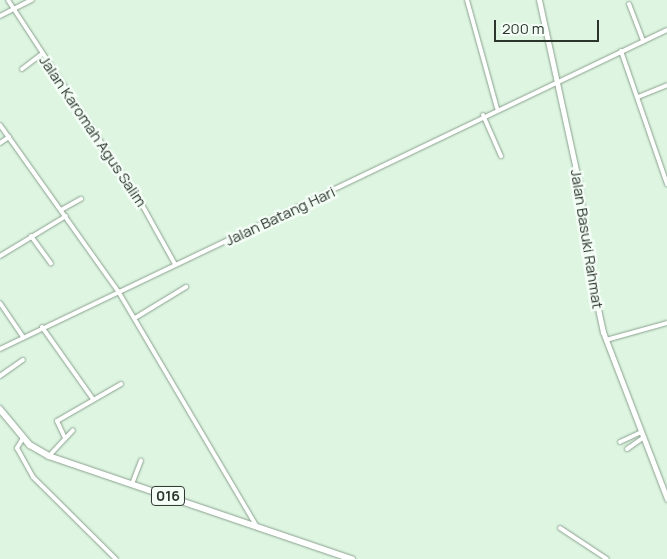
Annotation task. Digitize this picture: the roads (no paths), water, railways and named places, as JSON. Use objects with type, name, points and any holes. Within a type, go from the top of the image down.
[{"type":"main road","name":"Jalan Basuki Rahmat","points":[[539,0],[558,79],[579,183],[589,269],[606,340],[667,499]]},
{"type":"main road","name":"016","points":[[0,409],[23,438],[49,456],[352,559]]},
{"type":"street","name":"Jalan Karomah Agus Salim","points":[[8,0],[142,203],[175,264]]},
{"type":"street","points":[[0,16],[32,0]]},
{"type":"street","points":[[467,0],[497,108]]},
{"type":"street","points":[[629,4],[643,41]]},
{"type":"street","name":"Jalan Batang Hari","points":[[0,349],[23,336],[175,264],[299,208],[497,108],[667,30]]},
{"type":"street","points":[[621,51],[667,184]]},
{"type":"street","points":[[22,69],[42,54]]},
{"type":"street","points":[[638,97],[667,85]]},
{"type":"street","points":[[483,115],[502,156]]},
{"type":"street","points":[[0,125],[118,291],[257,527]]},
{"type":"street","points":[[0,143],[9,137]]},
{"type":"street","points":[[62,210],[81,199]]},
{"type":"street","points":[[0,256],[66,216]]},
{"type":"street","points":[[31,236],[51,264]]},
{"type":"street","points":[[135,318],[186,287]]},
{"type":"street","points":[[0,303],[23,336]]},
{"type":"street","points":[[606,340],[667,323]]},
{"type":"street","points":[[42,327],[93,399]]},
{"type":"street","points":[[0,376],[23,360]]},
{"type":"street","points":[[65,438],[57,420],[121,384]]},
{"type":"street","points":[[49,456],[73,430]]},
{"type":"street","points":[[620,442],[642,435]]},
{"type":"street","points":[[627,449],[642,435]]},
{"type":"street","points":[[23,438],[17,448],[33,477],[116,559]]},
{"type":"street","points":[[132,484],[141,461]]},
{"type":"street","points":[[560,528],[607,559]]}]
